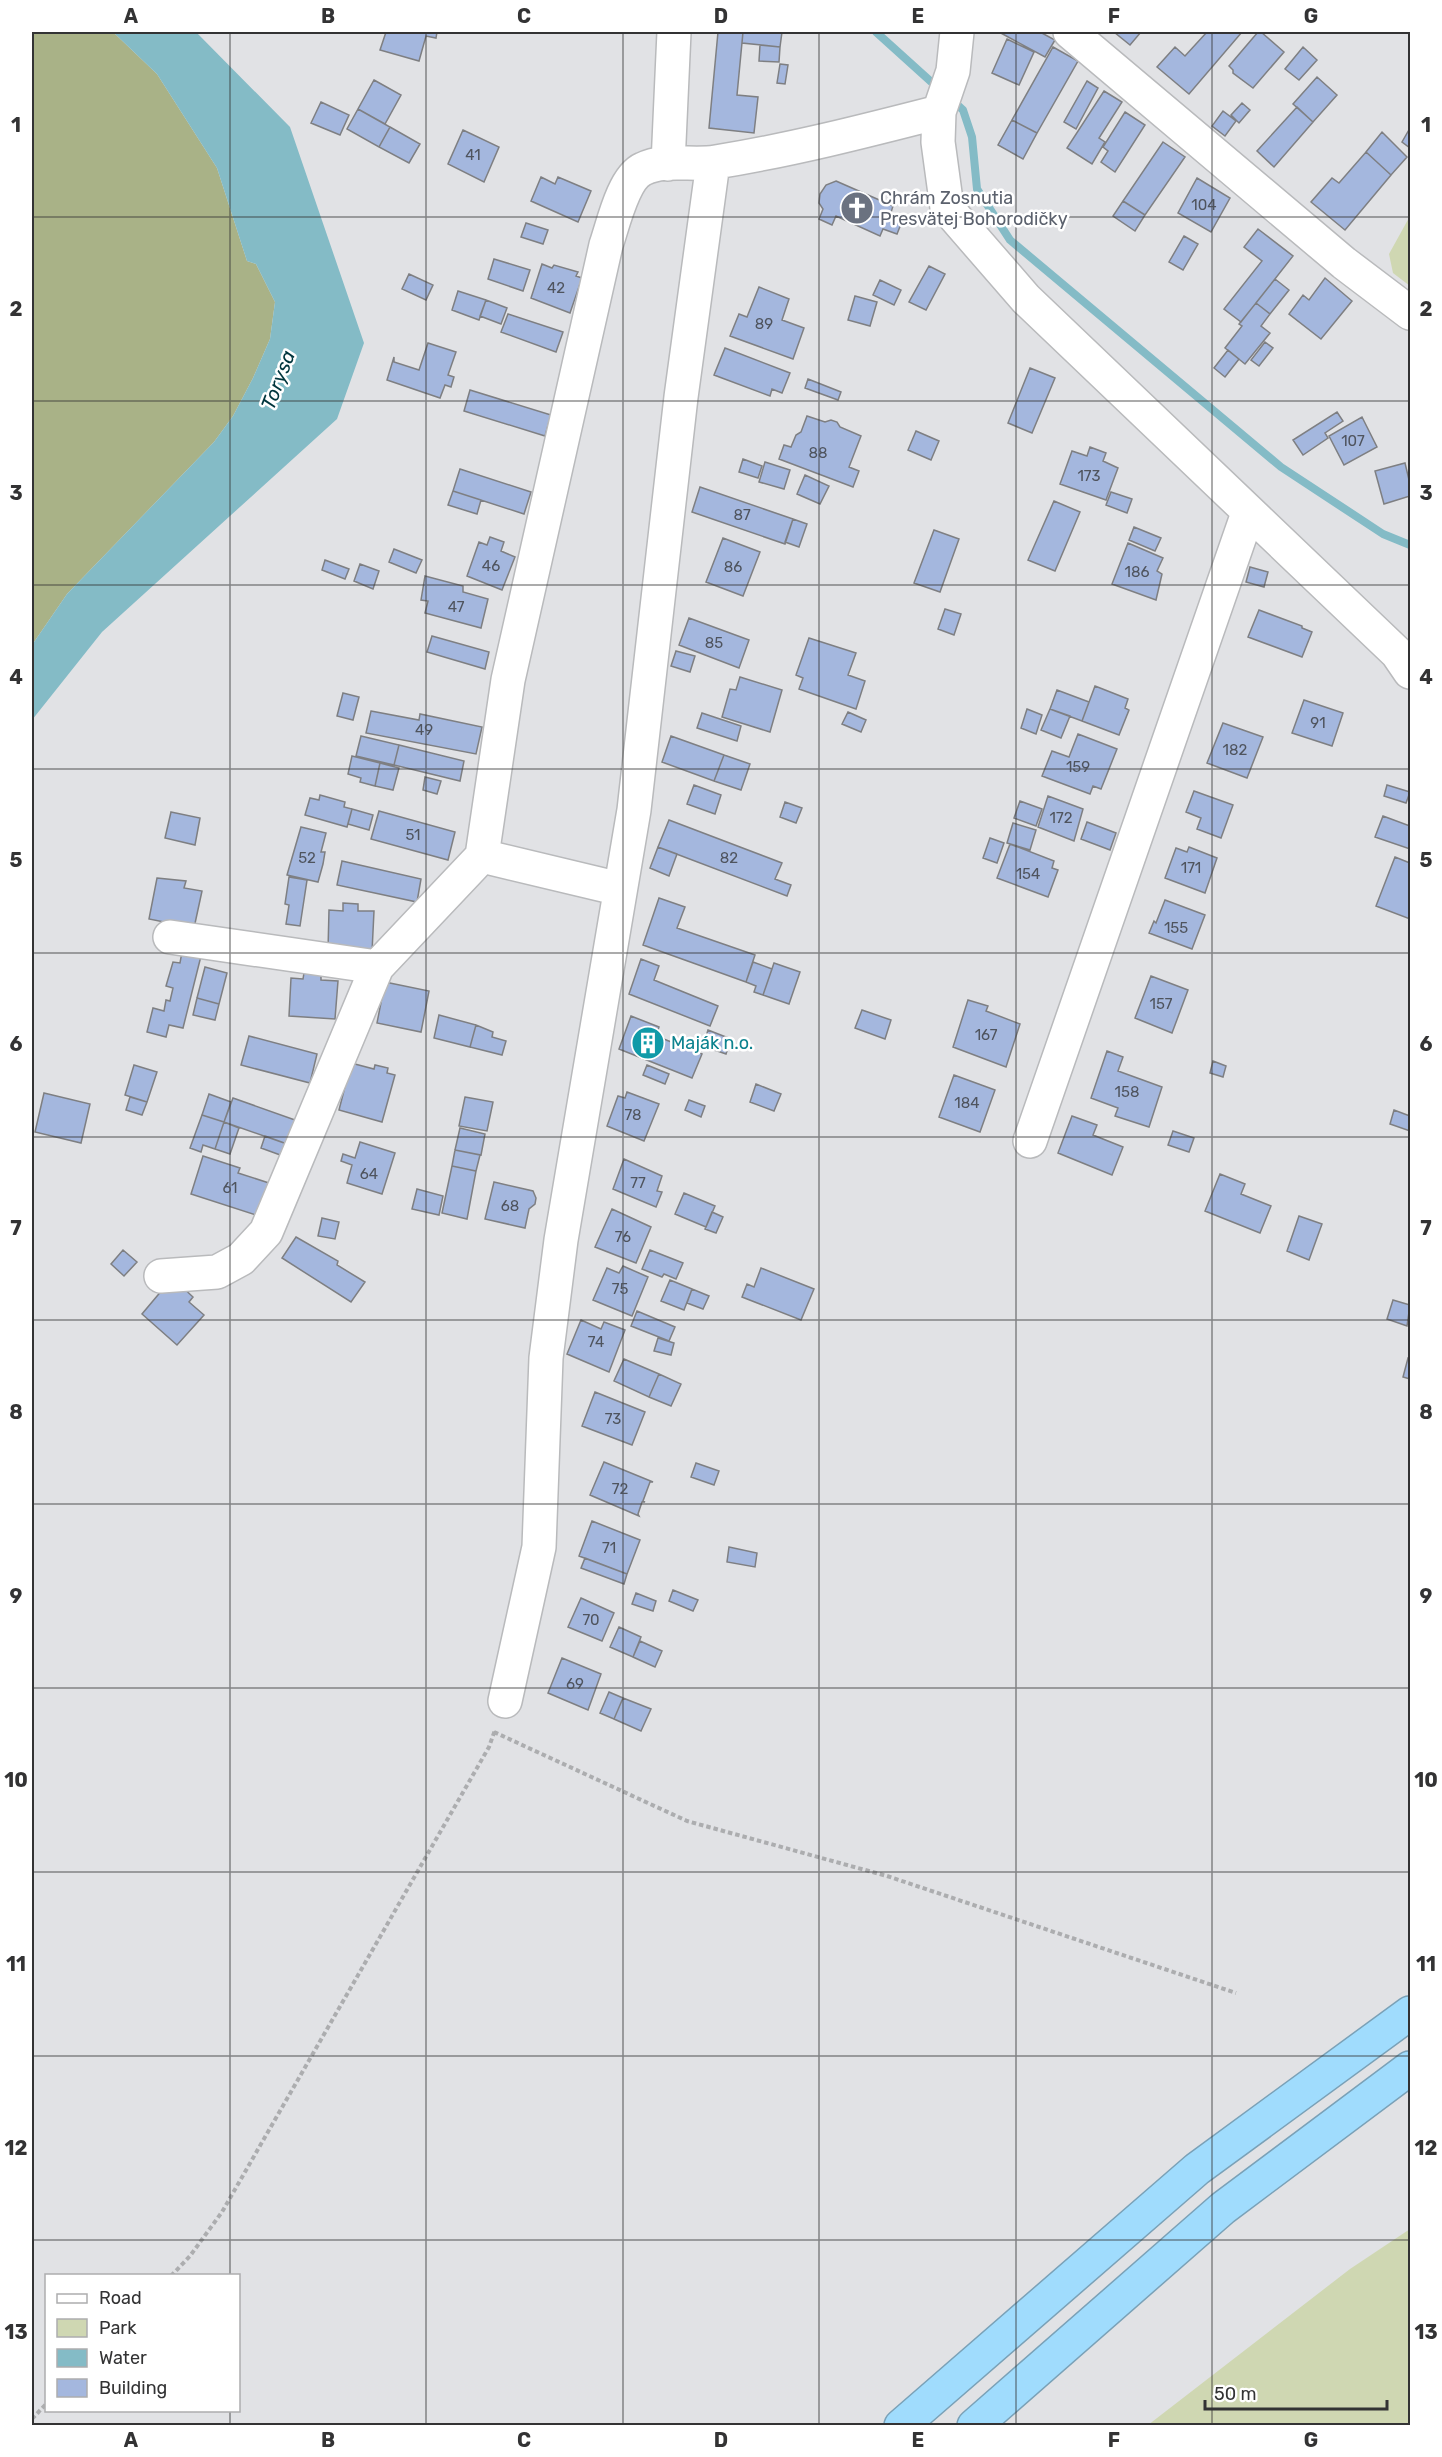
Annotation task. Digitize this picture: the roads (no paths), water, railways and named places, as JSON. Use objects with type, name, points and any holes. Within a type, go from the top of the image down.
[{"type":"highway","points":[[901,2426],[1197,2169],[1410,2013]]},
{"type":"highway","points":[[974,2426],[1223,2208],[1410,2068]]},
{"type":"street","points":[[668,164],[674,32]]},
{"type":"street","points":[[957,32],[953,71],[939,112],[938,142],[947,208],[1026,299],[1396,653],[1410,672]]},
{"type":"street","points":[[1070,32],[1344,263],[1410,313]]},
{"type":"street","points":[[161,1276],[217,1272],[242,1259],[266,1232],[376,967],[482,856],[508,680],[606,245],[626,187],[642,169],[668,164],[713,163],[828,140],[939,112]]},
{"type":"street","points":[[505,1701],[539,1547],[546,1358],[561,1239],[634,810],[681,398],[713,163]]},
{"type":"street","points":[[1030,1141],[1248,513]]},
{"type":"street","points":[[482,856],[621,889]]},
{"type":"street","points":[[170,937],[376,967]]},
{"type":"water","name":"Torysa","points":[[113,32],[196,32],[290,127],[364,343],[337,419],[102,632],[32,720],[32,645],[67,594],[214,442],[233,416],[270,339],[275,302],[256,264],[247,261],[217,168],[157,74]]},
{"type":"waterway","points":[[876,32],[938,88]]},
{"type":"waterway","points":[[952,100],[963,110],[972,137],[977,189],[1010,240],[1281,467],[1383,534],[1410,545]]},
{"type":"place","name":"Chrám Zosnutia Presvätej Bohorodičky","points":[[857,208]]},
{"type":"place","name":"Maják n.o.","points":[[648,1043]]}]
